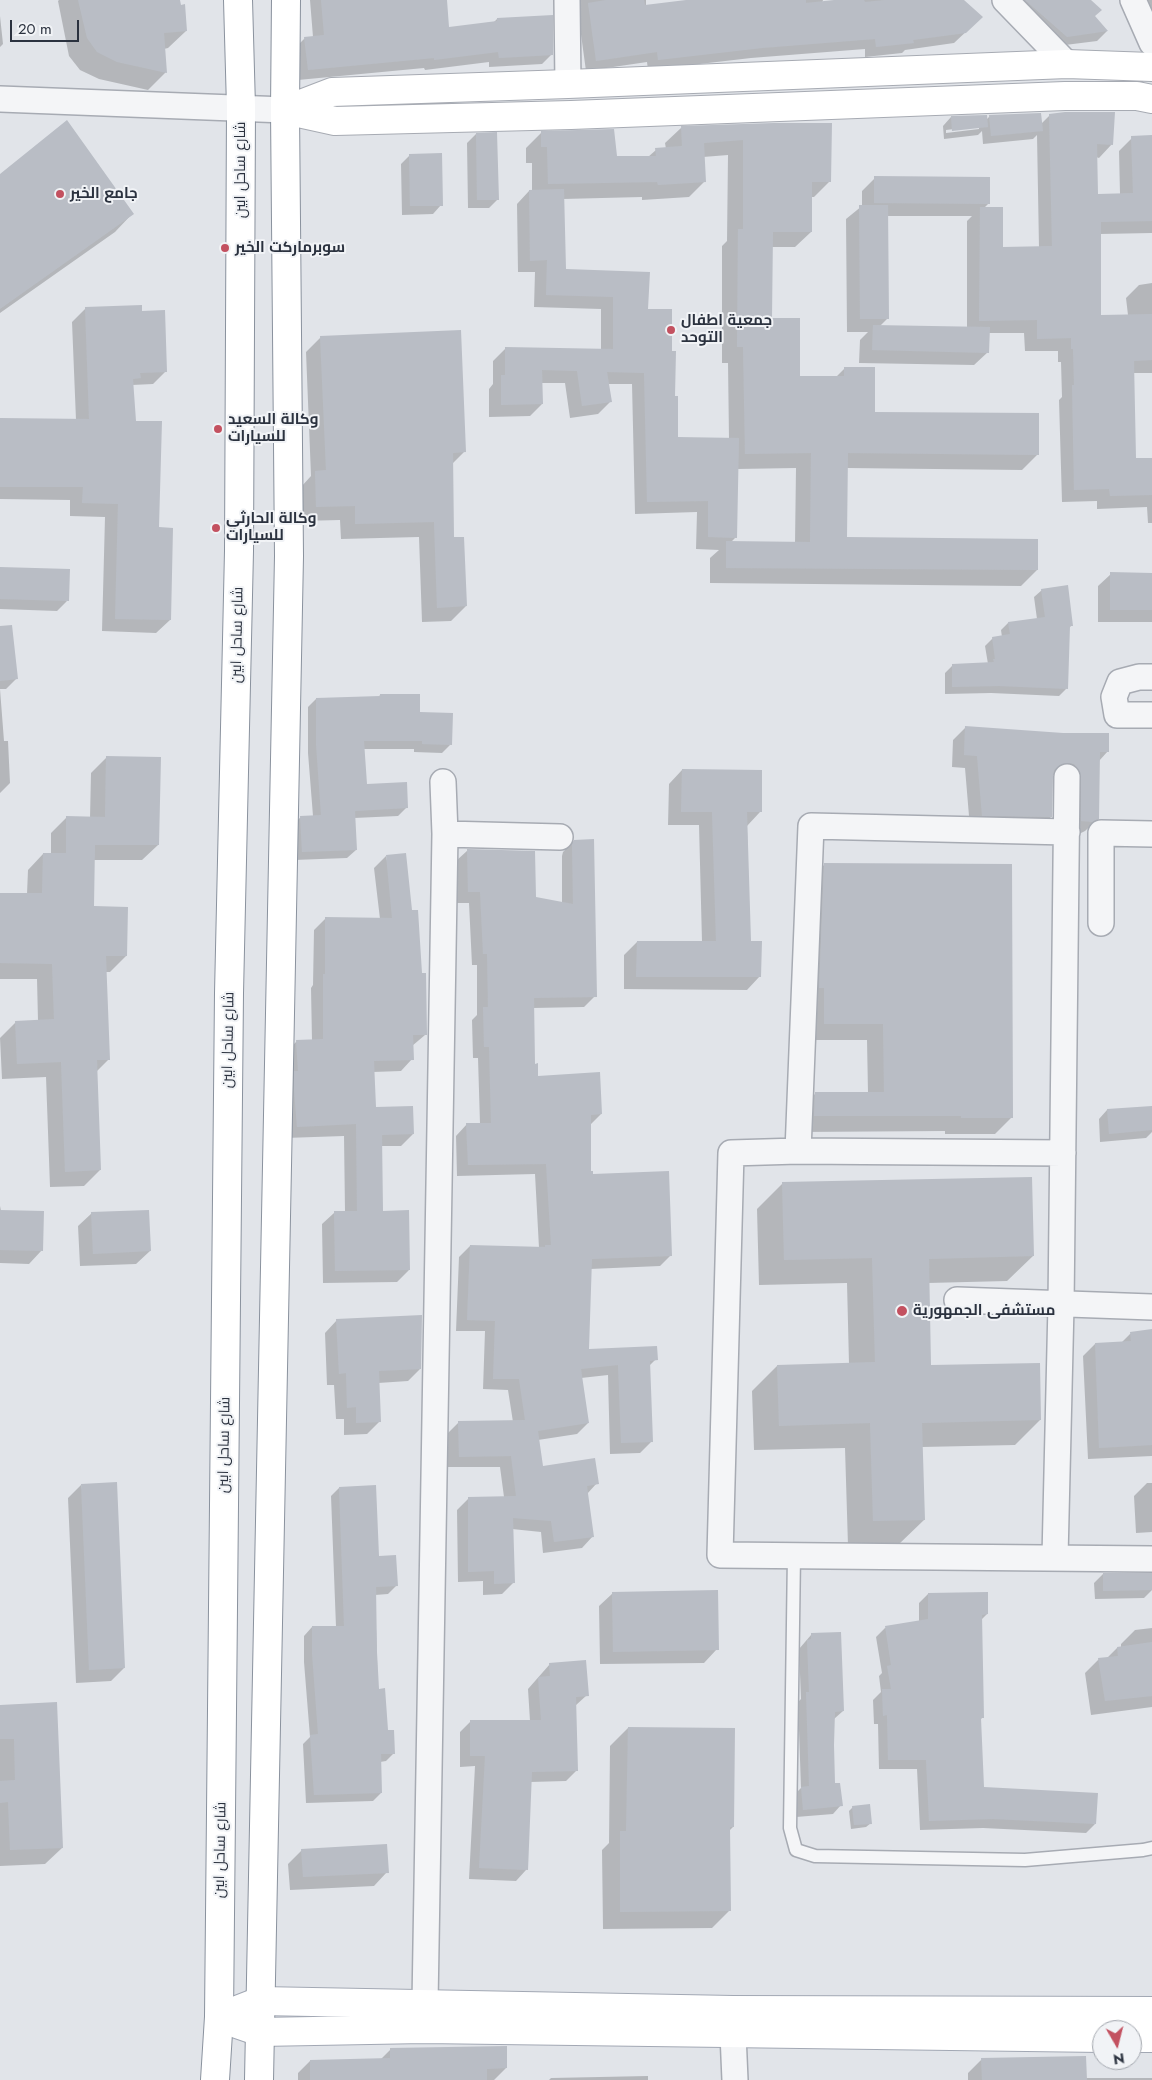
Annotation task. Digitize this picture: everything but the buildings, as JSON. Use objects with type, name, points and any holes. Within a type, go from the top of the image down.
[{"type":"main road","name":"شارع ساحل ابين","points":[[215,2080],[219,2017],[230,983],[240,541],[241,108],[238,0]]},
{"type":"main road","points":[[259,2080],[289,565],[285,110],[286,0]]},
{"type":"main road","points":[[285,110],[332,92],[1067,64],[1152,67]]},
{"type":"main road","points":[[568,84],[571,115]]},
{"type":"main road","points":[[285,110],[335,121],[571,115],[1065,96],[1136,96],[1152,99]]},
{"type":"main road","points":[[219,2017],[260,2001],[424,2016],[733,2022],[1092,2038]]},
{"type":"main road","points":[[733,2022],[1152,2011]]},
{"type":"main road","points":[[219,2017],[260,2032],[424,2016]]},
{"type":"street","points":[[567,0],[568,84]]},
{"type":"street","points":[[1005,0],[1067,64]]},
{"type":"street","points":[[1133,0],[1152,44]]},
{"type":"street","points":[[0,100],[285,110]]},
{"type":"street","points":[[1152,677],[1140,677],[1120,682],[1114,697],[1117,715],[1152,716]]},
{"type":"street","points":[[1055,1557],[1061,1305],[1067,777]]},
{"type":"street","points":[[424,2016],[445,834],[443,782]]},
{"type":"street","points":[[798,1151],[811,826],[1067,832]]},
{"type":"street","points":[[1101,923],[1101,833],[1152,834]]},
{"type":"street","points":[[445,834],[560,837]]},
{"type":"street","points":[[1063,1153],[798,1151],[731,1153],[720,1555],[1152,1559]]},
{"type":"street","points":[[957,1300],[1152,1307]]},
{"type":"street","points":[[733,2022],[735,2080]]},
{"type":"lane","points":[[794,1555],[790,1828],[796,1850],[815,1856],[1025,1860],[1152,1848]]},
{"type":"place","name":"جامع الخير","points":[[60,194]]},
{"type":"place","name":"سوبرماركت الخير","points":[[225,248]]},
{"type":"place","name":"جمعية اطفال التوحد","points":[[671,330]]},
{"type":"place","name":"وكالة السعيد للسيارات","points":[[218,429]]},
{"type":"place","name":"وكالة الحارثي للسيارات","points":[[216,528]]},
{"type":"place","name":"مستشفى الجمهورية","points":[[902,1311]]}]
